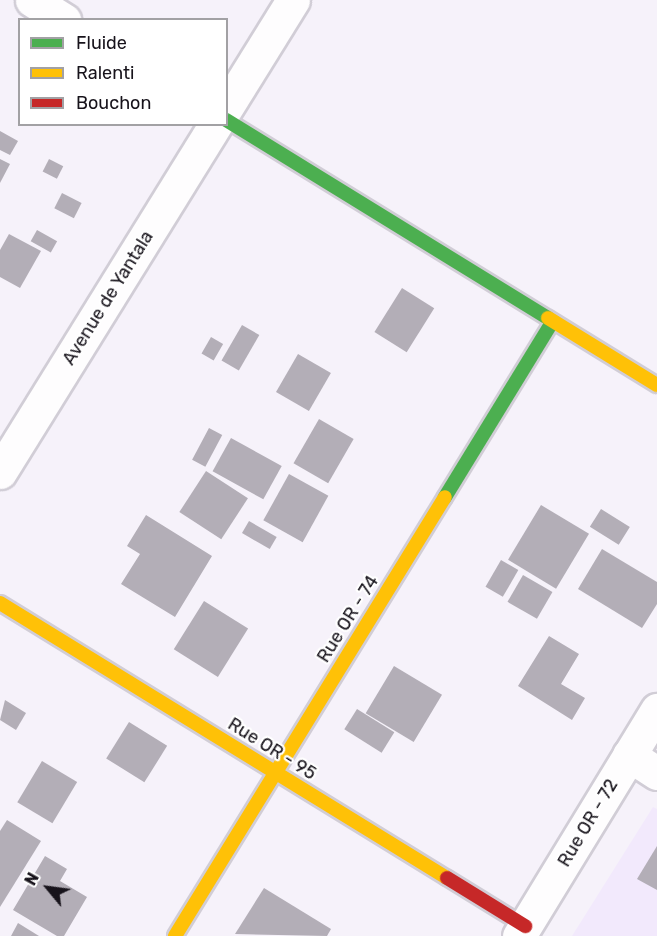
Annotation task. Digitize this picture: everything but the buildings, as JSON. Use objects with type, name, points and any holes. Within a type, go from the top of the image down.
[{"type":"street","points":[[32,0],[61,18]]},
{"type":"street","points":[[228,105],[293,0]]},
{"type":"street","points":[[228,121],[657,385]]},
{"type":"street","name":"Avenue de Yantala","points":[[0,472],[215,126]]},
{"type":"street","name":"Rue OR - 74","points":[[175,936],[553,321]]},
{"type":"street","name":"Rue OR - 95","points":[[0,603],[275,773],[522,931]]},
{"type":"street","name":"Rue OR - 72","points":[[522,931],[657,710]]},
{"type":"street","points":[[629,755],[657,772]]},
{"type":"shaded area","points":[[653,807],[657,809],[657,936],[572,936]]},
{"type":"traffic: fast","points":[[228,121],[548,318]]},
{"type":"traffic: fast","points":[[445,497],[553,321]]},
{"type":"traffic: slow","points":[[548,318],[657,385]]},
{"type":"traffic: slow","points":[[175,936],[445,497]]},
{"type":"traffic: slow","points":[[0,603],[447,878]]},
{"type":"traffic: jam","points":[[447,878],[525,926]]}]
